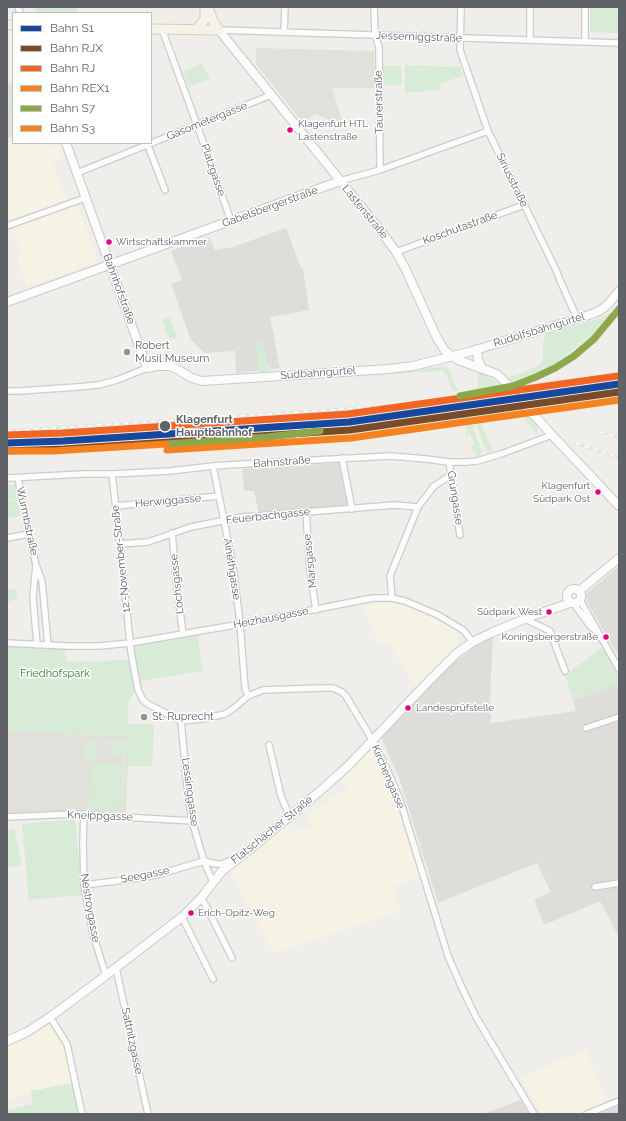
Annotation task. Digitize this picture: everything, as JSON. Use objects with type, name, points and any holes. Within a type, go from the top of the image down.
[{"type":"main road","points":[[197,29],[205,19],[205,7]]},
{"type":"main road","points":[[208,7],[213,21],[219,30]]},
{"type":"main road","points":[[152,28],[219,30]]},
{"type":"street","points":[[284,7],[284,32]]},
{"type":"street","name":"Taurerstraße","points":[[374,7],[374,35],[379,47],[380,170]]},
{"type":"street","name":"Siriusstraße","points":[[461,7],[460,50],[488,131],[557,272],[577,318]]},
{"type":"street","points":[[530,7],[530,40]]},
{"type":"street","points":[[585,7],[585,42]]},
{"type":"street","name":"Platzgasse","points":[[162,29],[231,221]]},
{"type":"street","name":"Jesserniggstraße","points":[[219,30],[619,43]]},
{"type":"street","name":"Lastenstraße","points":[[219,30],[380,230],[396,252],[405,268],[442,348],[458,360],[497,374],[508,385]]},
{"type":"street","name":"Gasometergasse","points":[[152,142],[271,96]]},
{"type":"street","name":"Gabelsbergerstraße","points":[[7,302],[340,181],[380,170],[488,131]]},
{"type":"street","name":"Bahnhofstraße","points":[[66,144],[147,368]]},
{"type":"street","points":[[148,144],[165,190]]},
{"type":"street","name":"Gasometergasse","points":[[77,173],[148,144]]},
{"type":"street","points":[[7,226],[86,198]]},
{"type":"street","name":"Koschutastraße","points":[[396,252],[524,205]]},
{"type":"street","name":"Rudolfsbahngürtel","points":[[451,356],[589,315],[599,311],[610,302],[619,291]]},
{"type":"street","points":[[478,349],[478,360],[482,368]]},
{"type":"street","name":"Südbahngürtel","points":[[147,368],[170,366],[192,378],[202,381],[214,381],[402,367],[451,356]]},
{"type":"street","points":[[7,390],[19,391],[99,385],[147,368]]},
{"type":"street","points":[[526,405],[619,506]]},
{"type":"street","name":"Bahnstraße","points":[[7,478],[170,471],[213,466],[391,456],[449,462],[466,462],[481,460],[501,454],[552,435]]},
{"type":"street","points":[[342,458],[352,509]]},
{"type":"street","name":"Grüngasse","points":[[449,462],[460,535]]},
{"type":"street","name":"Ainethgasse","points":[[213,466],[233,564],[240,623],[245,688],[248,696]]},
{"type":"street","name":"12.-November-Straße","points":[[112,474],[130,643]]},
{"type":"street","points":[[392,598],[390,576],[418,507],[434,486],[451,475]]},
{"type":"street","name":"Wurmbstraße","points":[[18,478],[29,534],[42,585],[48,645]]},
{"type":"street","name":"Herwiggasse","points":[[116,506],[219,496]]},
{"type":"street","name":"Feuerbachgasse","points":[[120,544],[148,542],[191,527],[242,517],[395,505],[418,507]]},
{"type":"street","name":"Marsgasse","points":[[306,512],[310,571],[316,610]]},
{"type":"street","points":[[7,538],[29,534]]},
{"type":"street","name":"Lochsgasse","points":[[172,534],[183,634]]},
{"type":"street","name":"Flatschacher Straße","points":[[7,1041],[27,1032],[50,1017],[182,917],[222,871],[332,781],[373,741],[457,653],[473,642],[529,617],[536,612],[574,599],[619,558]]},
{"type":"street","name":"Wurmbstraße","points":[[36,565],[33,597],[37,645]]},
{"type":"street","name":"Heizhausgasse","points":[[7,643],[99,646],[130,643],[316,610],[373,598],[392,598],[406,601],[438,615],[462,630],[473,642]]},
{"type":"street","points":[[574,599],[591,627],[598,632],[619,668]]},
{"type":"street","points":[[529,617],[550,631],[565,671]]},
{"type":"street","points":[[130,643],[138,690],[143,700],[181,721]]},
{"type":"street","name":"Kirchengasse","points":[[181,721],[202,719],[225,714],[248,696],[263,690],[322,688],[338,690],[346,696],[373,741],[400,800],[448,956],[462,988],[476,1017],[534,1114]]},
{"type":"street","points":[[586,728],[619,717]]},
{"type":"street","name":"Lessinggasse","points":[[181,721],[192,821],[204,861],[213,882]]},
{"type":"street","points":[[269,745],[281,796],[290,815]]},
{"type":"street","name":"Kneippgasse","points":[[7,817],[84,814],[192,821]]},
{"type":"street","name":"Nestroygasse","points":[[84,814],[82,844],[84,885],[93,934],[106,976]]},
{"type":"street","points":[[204,861],[222,864],[238,858]]},
{"type":"street","name":"Seegasse","points":[[84,885],[160,874],[204,861]]},
{"type":"street","points":[[595,887],[619,883]]},
{"type":"street","points":[[200,898],[206,906],[232,958]]},
{"type":"street","points":[[182,917],[213,979]]},
{"type":"street","name":"Sattnitzgasse","points":[[116,968],[148,1114]]},
{"type":"street","points":[[50,1017],[67,1044],[82,1114]]},
{"type":"street","points":[[587,1114],[619,1101]]},
{"type":"shaded area","points":[[256,48],[374,51],[375,88],[332,88],[342,120],[336,122],[315,114],[303,123],[256,64]]},
{"type":"shaded area","points":[[12,82],[12,136],[7,138],[7,84]]},
{"type":"shaded area","points":[[12,140],[12,144],[45,144],[47,148],[58,144],[63,157],[52,161],[66,200],[7,221],[7,142]]},
{"type":"shaded area","points":[[77,205],[98,261],[27,287],[17,257],[22,254],[13,228]]},
{"type":"shaded area","points":[[286,228],[301,268],[303,268],[309,310],[270,317],[280,368],[236,373],[235,351],[205,353],[191,340],[171,284],[182,280],[171,251],[209,237],[215,250],[233,247]]},
{"type":"shaded area","points":[[339,463],[348,507],[259,514],[254,491],[244,491],[242,469]]},
{"type":"shaded area","points":[[619,566],[619,656],[586,600],[586,597],[587,593]]},
{"type":"shaded area","points":[[382,603],[400,604],[417,610],[456,631],[457,647],[416,687],[388,642],[380,645],[362,606]]},
{"type":"shaded area","points":[[493,637],[490,696],[491,723],[576,711],[573,700],[619,684],[619,937],[600,901],[544,925],[534,900],[551,892],[537,863],[438,903],[399,778],[382,740],[382,736],[446,669],[475,646]]},
{"type":"shaded area","points":[[7,731],[129,736],[126,813],[84,811],[7,814]]},
{"type":"shaded area","points":[[372,749],[395,801],[420,877],[393,887],[400,911],[274,953],[229,869],[285,823],[291,832],[310,828],[308,815],[348,787],[341,776]]},
{"type":"shaded area","points":[[50,1024],[62,1039],[72,1083],[31,1091],[31,1093],[7,1099],[7,1047],[21,1042]]},
{"type":"shaded area","points":[[586,1049],[606,1102],[578,1114],[541,1114],[521,1078]]},
{"type":"shaded area","points":[[521,1100],[529,1114],[482,1114]]},
{"type":"shaded area","points":[[619,1106],[619,1114],[599,1114]]},
{"type":"green space","points":[[34,7],[77,7],[77,12],[36,12]]},
{"type":"green space","points":[[590,7],[617,7],[619,33],[590,32]]},
{"type":"green space","points":[[202,64],[210,79],[189,87],[183,71]]},
{"type":"green space","points":[[405,65],[460,67],[463,76],[439,84],[440,90],[405,93]]},
{"type":"green space","points":[[382,66],[401,66],[402,85],[382,85]]},
{"type":"green space","points":[[7,89],[12,106],[7,108]]},
{"type":"green space","points":[[611,312],[604,326],[555,364],[539,373],[513,383],[509,377],[526,372],[526,370],[536,367],[541,363],[543,359],[544,334],[598,319]]},
{"type":"green space","points":[[170,317],[177,337],[172,339],[168,337],[162,319]]},
{"type":"green space","points":[[261,341],[263,341],[267,364],[270,364],[270,371],[259,372],[256,348]]},
{"type":"green space","points":[[438,367],[448,368],[458,391],[452,391],[446,374],[442,371],[371,375],[371,374]]},
{"type":"green space","points":[[478,372],[493,379],[502,387],[470,392],[478,387]]},
{"type":"green space","points":[[519,406],[537,425],[538,429],[536,434],[521,413],[479,419],[493,451],[488,453],[483,444],[472,411]]},
{"type":"green space","points":[[467,412],[482,452],[480,456],[478,456],[470,447],[475,444],[470,434],[466,436],[465,422],[457,422],[458,413]]},
{"type":"green space","points":[[7,485],[17,485],[20,499],[7,501]]},
{"type":"green space","points":[[18,500],[21,516],[7,518],[7,502]]},
{"type":"green space","points":[[16,589],[17,599],[7,602],[7,590]]},
{"type":"green space","points":[[198,635],[202,671],[139,681],[134,648],[136,646]]},
{"type":"green space","name":"Friedhofspark","points":[[7,646],[65,648],[66,662],[130,660],[135,692],[129,699],[127,724],[154,724],[152,766],[128,766],[128,736],[7,731]]},
{"type":"green space","points":[[602,648],[619,677],[619,684],[573,700],[565,675]]},
{"type":"green space","points":[[124,738],[127,738],[124,810],[120,810],[122,756],[116,755],[112,751],[112,745],[106,744],[106,741],[124,741]]},
{"type":"green space","points":[[84,742],[96,742],[95,761],[83,760]]},
{"type":"green space","points":[[91,763],[121,764],[118,810],[89,808]]},
{"type":"green space","points":[[75,819],[82,895],[29,900],[22,824]]},
{"type":"green space","points":[[14,829],[22,865],[7,868],[7,831]]},
{"type":"green space","points":[[72,1083],[79,1112],[68,1114],[7,1114],[7,1110],[33,1104],[31,1091]]},
{"type":"sand","points":[[573,591],[578,596],[573,601],[568,596]]},
{"type":"tunnel","points":[[508,385],[525,405]]},
{"type":"railway","points":[[7,431],[404,405],[491,394]]},
{"type":"railway","points":[[600,432],[619,437]]},
{"type":"railway","points":[[576,443],[619,458]]},
{"type":"rail line","name":"S7","points":[[460,396],[513,386],[555,368],[574,356],[594,339],[619,309]]},
{"type":"rail line","name":"RJ","points":[[7,435],[63,433],[348,414],[618,376]]},
{"type":"rail line","name":"S1","points":[[7,443],[63,441],[349,422],[619,384]]},
{"type":"rail line","name":"RJX","points":[[7,451],[64,449],[350,430],[619,392]]},
{"type":"rail line","name":"REX1","points":[[167,450],[351,438],[619,400]]},
{"type":"rail line","name":"S7","points":[[166,444],[267,437],[320,431]]},
{"type":"rail line","name":"S3","points":[[7,451],[53,451],[166,444]]},
{"type":"place","name":"Klagenfurt HTL Lastenstraße","points":[[290,130]]},
{"type":"place","name":"Wirtschaftskammer","points":[[109,242]]},
{"type":"place","name":"Robert Musil Museum","points":[[127,352]]},
{"type":"place","name":"Klagenfurt Hauptbahnhof","points":[[165,426]]},
{"type":"place","name":"Klagenfurt Südpark Ost","points":[[598,492]]},
{"type":"place","name":"Südpark West","points":[[549,612]]},
{"type":"place","name":"Koningsbergerstraße","points":[[606,637]]},
{"type":"place","name":"Landesprüfstelle","points":[[408,708]]},
{"type":"place","name":"St. Ruprecht","points":[[144,717]]},
{"type":"place","name":"Erich-Opitz-Weg","points":[[191,913]]}]
